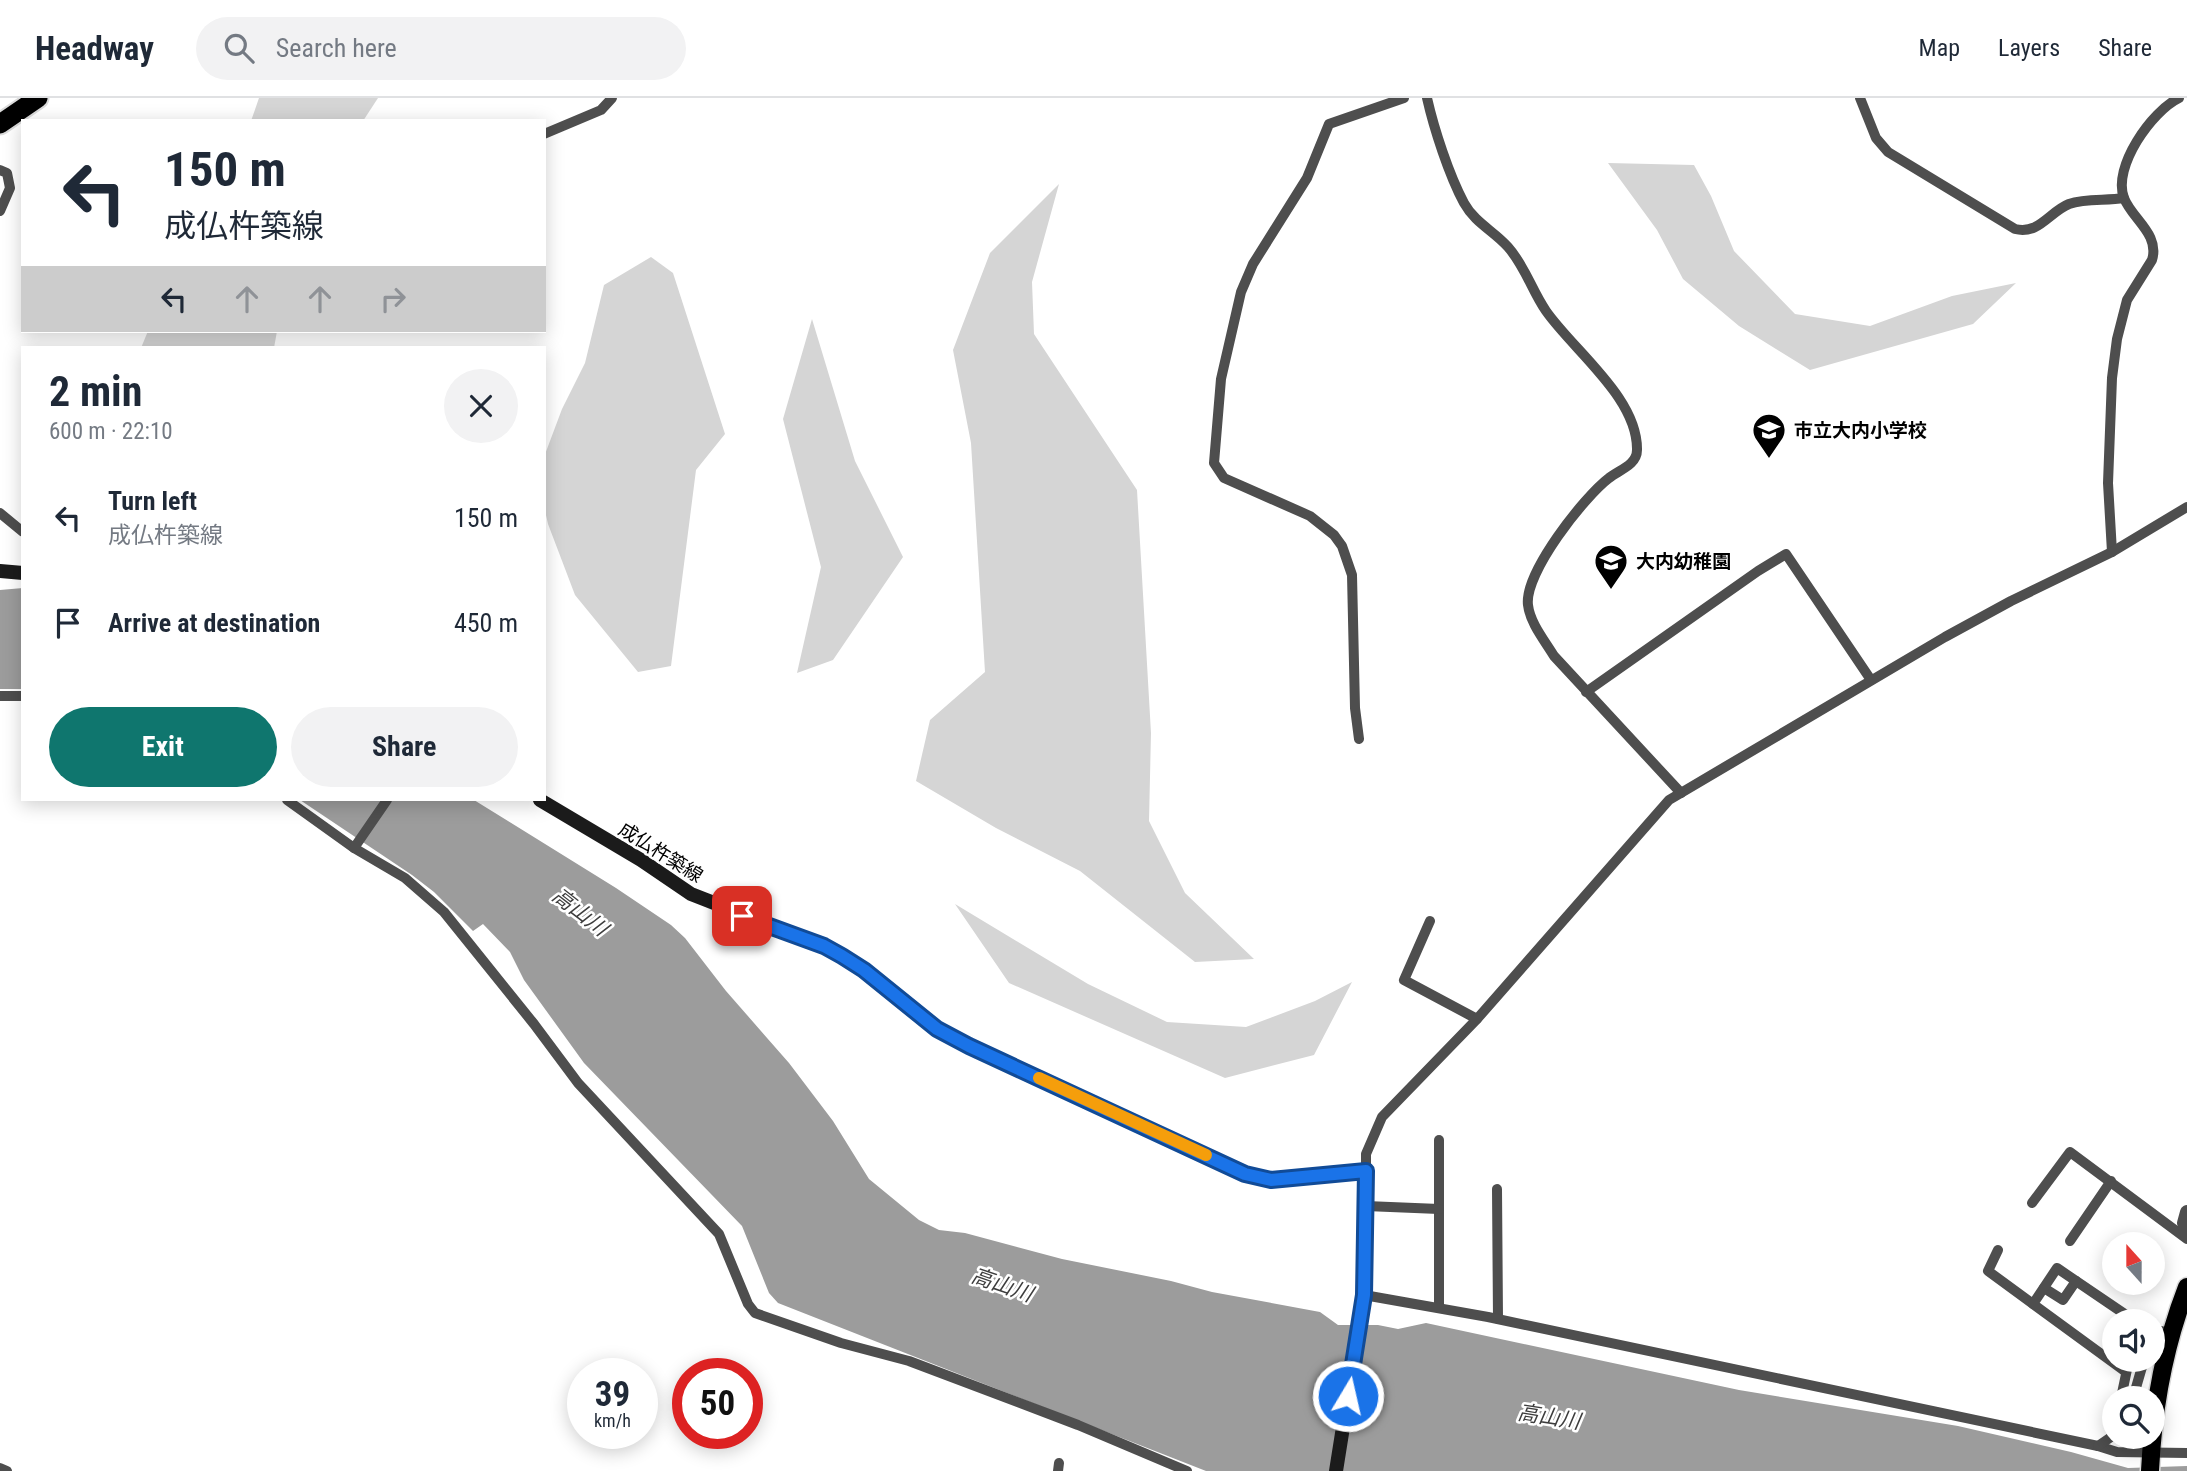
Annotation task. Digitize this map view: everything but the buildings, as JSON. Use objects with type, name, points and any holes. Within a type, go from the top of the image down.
[{"type":"highway","points":[[0,110],[17,98]]},
{"type":"highway","points":[[0,124],[38,98]]},
{"type":"highway","points":[[2150,1471],[2158,1391],[2171,1335],[2187,1287]]},
{"type":"main road","points":[[0,571],[21,573]]},
{"type":"main road","name":"成仏杵築線","points":[[542,801],[641,860],[691,894],[824,946],[842,956],[864,970],[937,1029],[1245,1174],[1271,1180],[1366,1171]]},
{"type":"main road","points":[[1336,1471],[1364,1295],[1366,1171]]},
{"type":"street","points":[[546,133],[601,110],[612,98]]},
{"type":"street","points":[[1359,739],[1355,708],[1352,575],[1342,546],[1334,535],[1310,516],[1224,478],[1214,463],[1221,379],[1241,292],[1253,264],[1307,178],[1329,124],[1404,98]]},
{"type":"street","points":[[1427,98],[1433,124],[1464,203],[1478,223],[1507,246],[1522,265],[1545,309],[1625,405],[1634,427],[1637,451],[1635,460],[1591,494],[1565,526],[1534,576],[1528,607],[1554,656],[1681,793]]},
{"type":"street","points":[[1860,98],[1876,138],[1888,152],[2012,228],[2033,229],[2058,209],[2073,203],[2124,198]]},
{"type":"street","points":[[2112,552],[2108,482],[2112,378],[2117,340],[2127,300],[2154,253],[2149,234],[2124,198],[2122,179],[2135,146],[2160,111],[2179,98]]},
{"type":"street","points":[[0,170],[7,173],[10,188],[0,211]]},
{"type":"street","points":[[1366,1171],[1366,1154],[1382,1116],[1477,1018],[1669,800],[1871,680],[2011,601],[2112,552],[2187,507]]},
{"type":"street","points":[[0,513],[21,530]]},
{"type":"street","points":[[1586,692],[1786,554],[1871,680]]},
{"type":"street","points":[[0,696],[21,696]]},
{"type":"street","points":[[288,801],[354,848],[405,878],[444,912],[578,1083],[719,1234],[748,1304],[755,1313],[841,1343],[909,1360],[1188,1471]]},
{"type":"street","points":[[354,848],[386,801]]},
{"type":"street","points":[[1430,921],[1404,980],[1477,1018]]},
{"type":"street","points":[[1439,1140],[1439,1308]]},
{"type":"street","points":[[2032,1203],[2070,1152],[2187,1239]]},
{"type":"street","points":[[2070,1241],[2112,1181]]},
{"type":"street","points":[[1497,1189],[1499,1319]]},
{"type":"street","points":[[1366,1206],[1439,1209]]},
{"type":"street","points":[[2187,1213],[2187,1234]]},
{"type":"street","points":[[1998,1250],[1988,1271],[2102,1354]]},
{"type":"street","points":[[2033,1304],[2057,1268],[2117,1309]]},
{"type":"street","points":[[2044,1288],[2063,1300],[2076,1281]]},
{"type":"street","points":[[1364,1295],[1499,1319],[2116,1452],[2187,1453]]},
{"type":"street","points":[[2165,1333],[2171,1335]]},
{"type":"street","points":[[2123,1386],[2126,1372]]},
{"type":"street","points":[[2098,1446],[2102,1443]]},
{"type":"street","points":[[0,1468],[7,1471]]},
{"type":"shaded area","points":[[259,98],[378,98],[364,119],[252,119]]},
{"type":"shaded area","points":[[1608,163],[1694,165],[1711,196],[1734,251],[1795,314],[1870,326],[1952,296],[2016,283],[1973,324],[1810,370],[1739,326],[1683,279],[1657,230]]},
{"type":"shaded area","points":[[1059,184],[1032,282],[1034,334],[1137,490],[1151,733],[1149,821],[1185,893],[1254,959],[1195,962],[1080,871],[996,828],[916,781],[930,720],[985,672],[971,443],[953,350],[990,253]]},
{"type":"shaded area","points":[[651,257],[673,273],[725,434],[696,470],[671,666],[638,672],[575,595],[546,515],[546,452],[562,409],[585,363],[604,285]]},
{"type":"shaded area","points":[[812,319],[855,461],[903,557],[833,660],[797,673],[821,567],[783,419]]},
{"type":"shaded area","points":[[147,333],[277,333],[274,346],[142,346]]},
{"type":"shaded area","points":[[955,904],[1088,984],[1167,1022],[1246,1027],[1315,1001],[1352,982],[1314,1055],[1225,1078],[1009,983]]},
{"type":"water","points":[[21,588],[21,689],[0,689],[0,590]]},
{"type":"water","name":"高山川","points":[[301,801],[476,801],[671,925],[685,938],[726,991],[789,1063],[833,1121],[869,1179],[919,1220],[939,1230],[965,1233],[1062,1259],[1212,1292],[1320,1312],[1338,1325],[1378,1325],[1398,1329],[1426,1323],[1739,1390],[1958,1426],[2128,1468],[2187,1466],[2187,1471],[1206,1471],[778,1303],[769,1293],[742,1226],[584,1063],[524,980],[510,952],[483,924],[473,931],[434,892]]},
{"type":"slow traffic","points":[[1039,1078],[1206,1155]]},
{"type":"place","name":"市立大内小学校","points":[[1769,460]]},
{"type":"place","name":"大内幼稚園","points":[[1611,591]]},
{"type":"route","points":[[742,916],[824,946],[842,956],[864,970],[937,1029],[969,1046],[1245,1174],[1271,1180],[1366,1171],[1364,1295],[1348,1396]]}]
